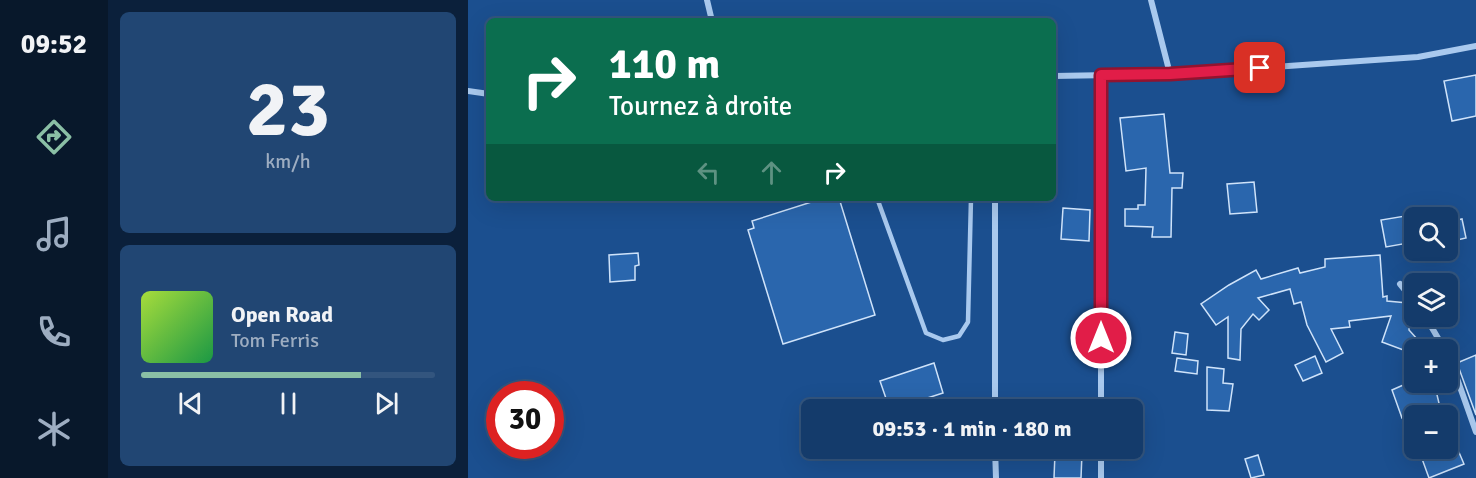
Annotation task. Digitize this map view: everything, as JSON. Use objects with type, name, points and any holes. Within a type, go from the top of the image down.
[{"type":"street","points":[[707,0],[711,18]]},
{"type":"street","points":[[1151,0],[1170,74]]},
{"type":"street","points":[[1056,76],[1170,74],[1418,57],[1476,46]]},
{"type":"street","points":[[1101,75],[1101,399]]},
{"type":"street","points":[[468,91],[486,94]]},
{"type":"street","points":[[995,201],[995,399]]},
{"type":"street","points":[[1400,284],[1404,289]]},
{"type":"street","points":[[1458,383],[1476,432]]},
{"type":"street","points":[[996,459],[996,478]]},
{"type":"street","points":[[1101,459],[1101,478]]},
{"type":"lane","points":[[878,201],[926,333],[943,340],[959,336],[968,322],[971,201]]},
{"type":"building","points":[[1476,75],[1476,116],[1452,121],[1444,81]]},
{"type":"building","points":[[1164,114],[1170,173],[1183,173],[1182,188],[1172,188],[1171,237],[1152,237],[1153,227],[1125,226],[1125,209],[1138,209],[1138,205],[1145,205],[1146,168],[1126,171],[1120,118]]},
{"type":"building","points":[[1254,182],[1257,212],[1230,214],[1227,184]]},
{"type":"building","points":[[815,201],[840,201],[875,315],[783,344],[748,230],[754,228],[752,221]]},
{"type":"building","points":[[1063,208],[1090,210],[1089,241],[1061,239]]},
{"type":"building","points":[[1404,216],[1404,244],[1386,247],[1381,220]]},
{"type":"building","points":[[1462,219],[1466,238],[1458,240],[1458,220]]},
{"type":"building","points":[[638,253],[639,265],[635,266],[635,280],[610,282],[609,255]]},
{"type":"building","points":[[1380,255],[1383,297],[1387,296],[1387,301],[1404,303],[1404,327],[1409,327],[1409,330],[1417,339],[1404,339],[1404,350],[1382,342],[1391,316],[1349,321],[1350,327],[1331,329],[1343,353],[1326,362],[1307,325],[1301,302],[1294,304],[1290,289],[1258,298],[1269,310],[1259,320],[1253,314],[1241,329],[1240,360],[1228,358],[1228,317],[1216,325],[1201,304],[1256,270],[1261,279],[1298,268],[1300,273],[1325,267],[1325,259]]},
{"type":"building","points":[[1175,332],[1188,334],[1186,355],[1172,353]]},
{"type":"building","points":[[1476,355],[1476,415],[1458,366],[1458,363]]},
{"type":"building","points":[[1315,356],[1322,373],[1303,381],[1295,365]]},
{"type":"building","points":[[1177,358],[1198,361],[1197,374],[1175,371]]},
{"type":"building","points":[[934,363],[943,393],[924,399],[886,399],[880,381]]},
{"type":"building","points":[[1207,367],[1224,369],[1223,383],[1233,384],[1229,411],[1207,410]]},
{"type":"building","points":[[1404,385],[1404,393],[1437,393],[1439,405],[1404,405],[1404,417],[1402,418],[1392,390]]},
{"type":"building","points":[[1458,450],[1464,464],[1429,478],[1422,459],[1458,459]]},
{"type":"building","points":[[1258,455],[1264,475],[1251,478],[1245,459]]},
{"type":"building","points":[[1055,459],[1082,459],[1081,478],[1054,478]]},
{"type":"route","points":[[1101,338],[1101,75],[1170,74],[1260,68]]}]
